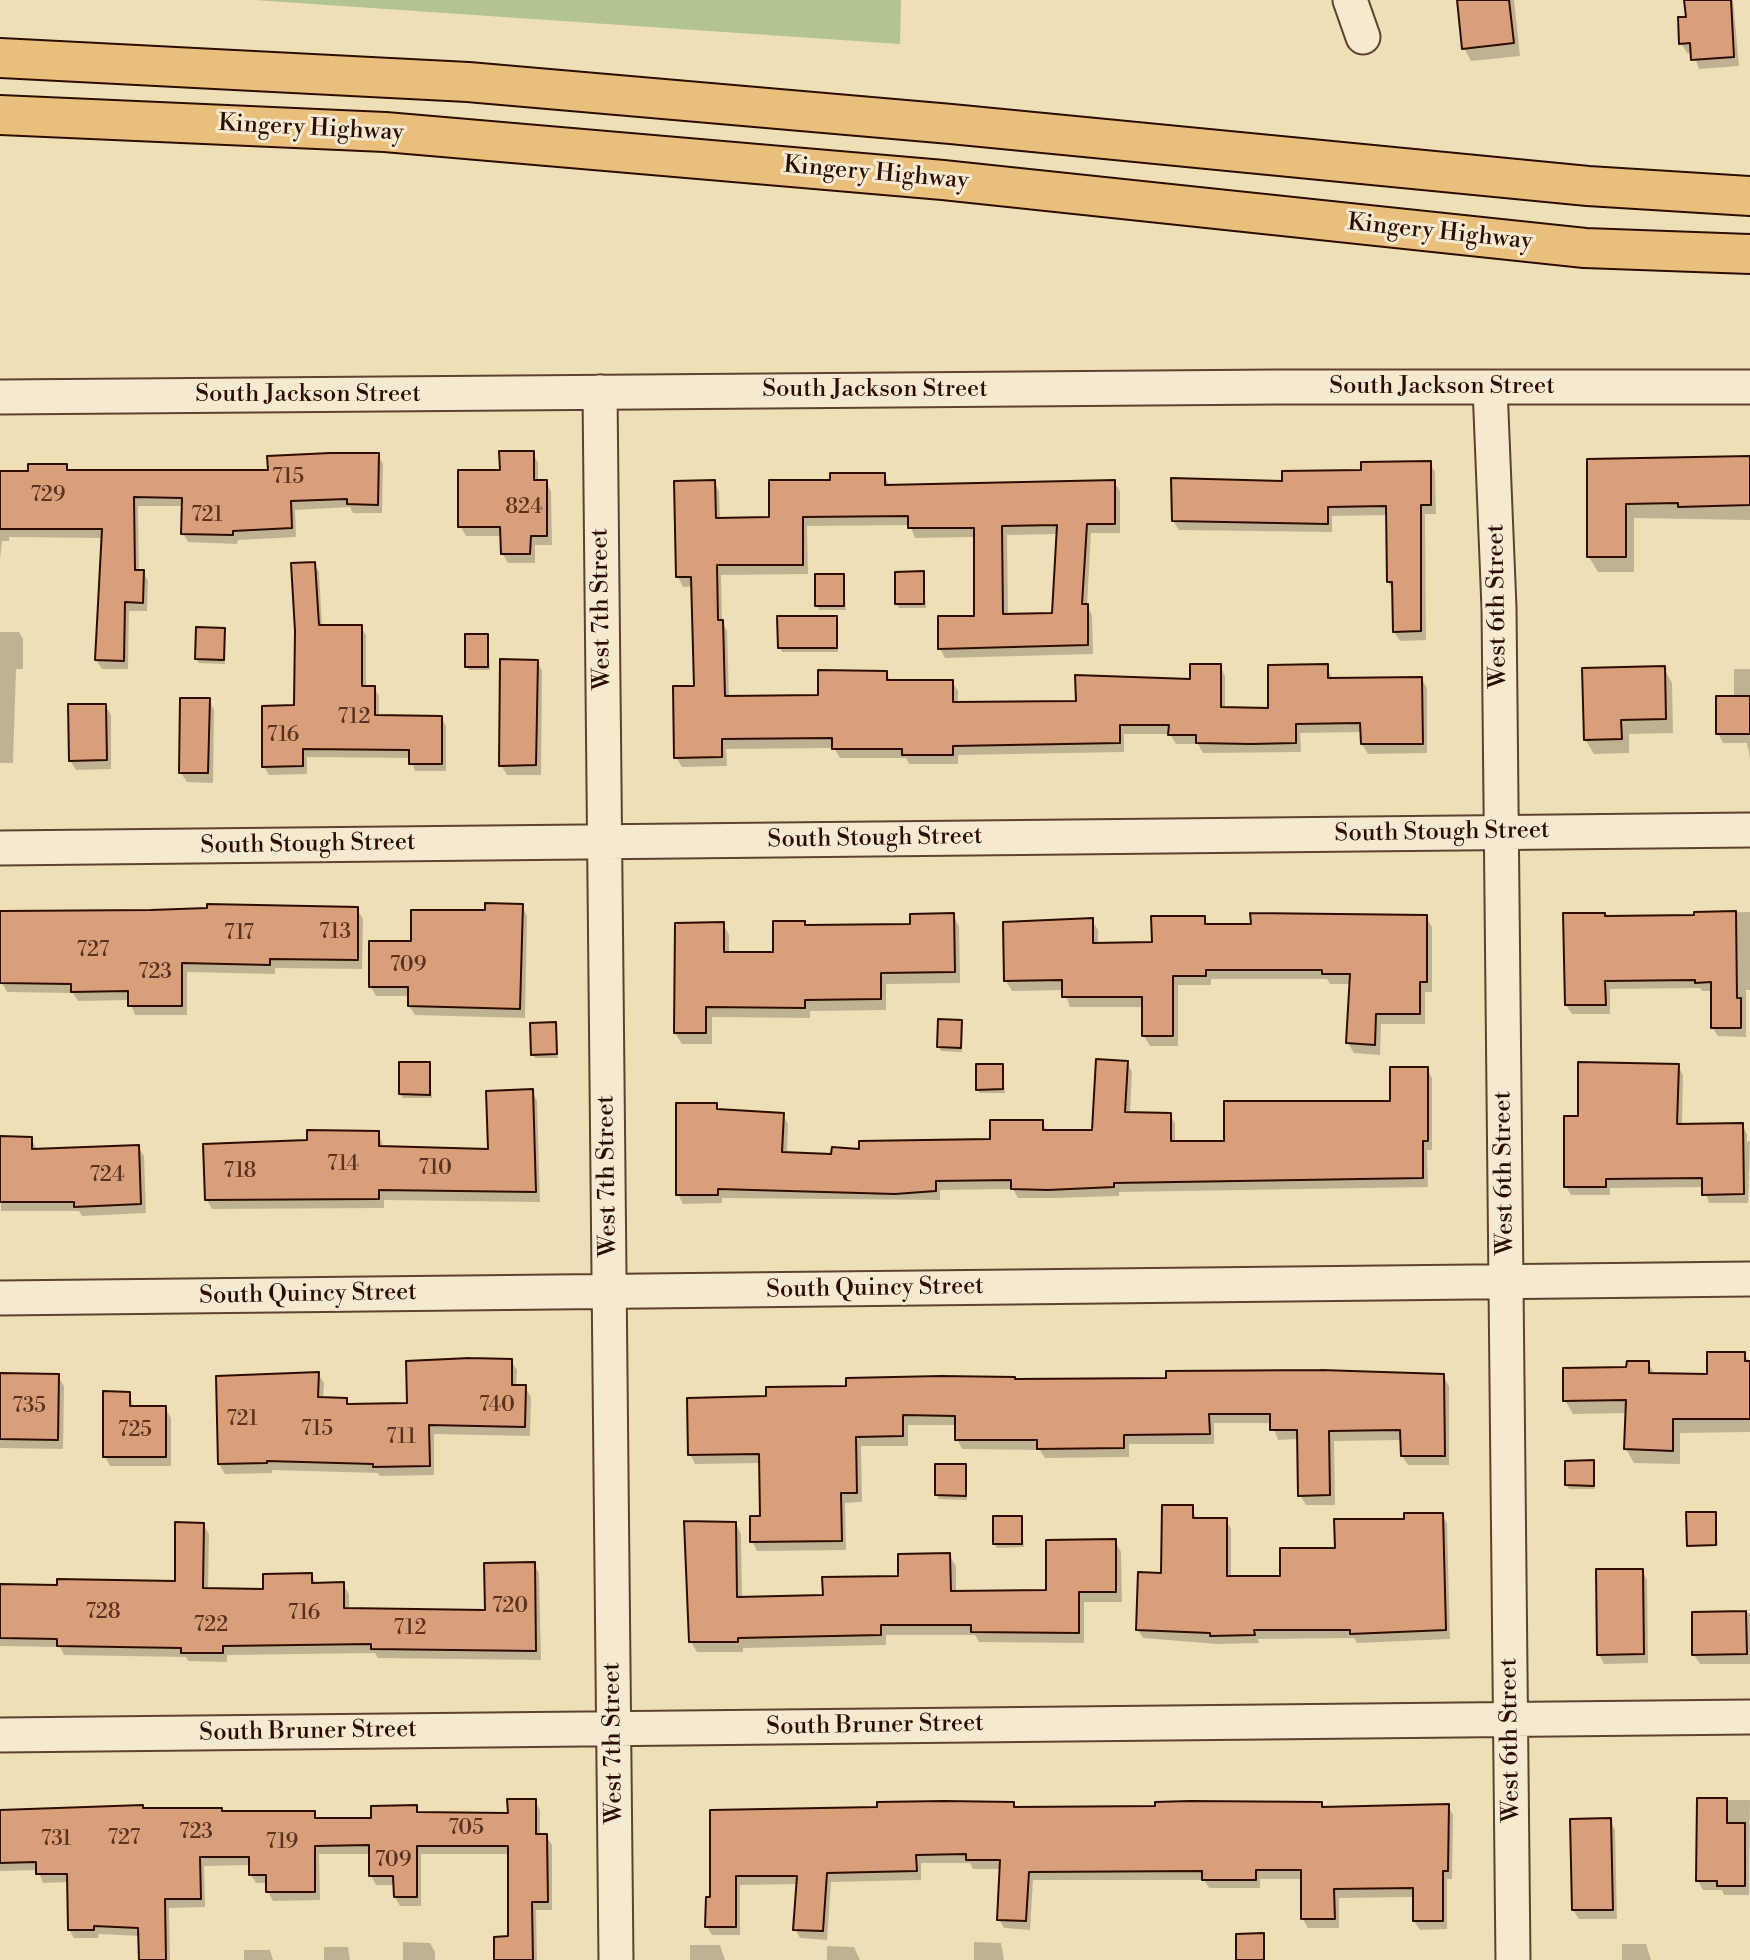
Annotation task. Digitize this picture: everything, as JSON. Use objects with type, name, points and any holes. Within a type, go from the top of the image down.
[{"type":"highway","points":[[0,58],[468,82],[951,124],[1574,185],[1750,196]]},
{"type":"highway","name":"Kingery Highway","points":[[0,115],[399,133],[929,178],[1585,248],[1750,254]]},
{"type":"street","points":[[1350,0],[1363,37]]},
{"type":"street","name":"West 6th Street","points":[[1490,387],[1499,608],[1513,1960]]},
{"type":"street","name":"South Jackson Street","points":[[0,397],[1750,387]]},
{"type":"street","name":"West 7th Street","points":[[600,392],[617,1960]]},
{"type":"street","name":"South Stough Street","points":[[0,848],[1750,830]]},
{"type":"street","name":"South Quincy Street","points":[[0,1298],[1750,1279]]},
{"type":"street","name":"South Bruner Street","points":[[0,1735],[1750,1717]]},
{"type":"green space","points":[[254,0],[901,0],[900,44]]},
{"type":"building","points":[[1457,0],[1509,0],[1514,43],[1462,49]]},
{"type":"building","points":[[1684,0],[1731,0],[1734,57],[1691,60],[1690,43],[1679,44],[1678,17],[1686,17]]},
{"type":"building","points":[[499,451],[534,451],[534,480],[547,480],[547,536],[531,536],[530,554],[501,554],[500,527],[458,527],[458,470],[500,470]]},
{"type":"building","points":[[379,453],[378,505],[347,504],[347,499],[291,501],[292,528],[233,531],[233,535],[181,534],[182,498],[134,497],[135,570],[144,570],[143,603],[125,602],[124,661],[95,660],[102,529],[0,529],[0,471],[28,471],[28,464],[67,464],[67,470],[268,470],[267,456]]},
{"type":"building","points":[[1750,456],[1750,505],[1678,507],[1678,503],[1626,504],[1626,557],[1587,557],[1587,459]]},
{"type":"building","points":[[1431,461],[1431,505],[1421,505],[1421,631],[1393,632],[1392,582],[1387,582],[1386,506],[1328,507],[1328,524],[1172,521],[1171,478],[1282,481],[1282,471],[1361,470],[1361,462]]},
{"type":"building","points":[[830,473],[885,473],[885,485],[1115,480],[1115,524],[1087,524],[1082,604],[1088,604],[1088,645],[938,649],[938,616],[974,616],[974,528],[908,528],[908,516],[803,517],[803,565],[717,565],[718,620],[723,620],[725,696],[818,695],[818,670],[887,671],[887,680],[953,680],[953,702],[1076,701],[1075,675],[1190,679],[1190,664],[1221,664],[1221,707],[1268,708],[1268,665],[1328,664],[1328,678],[1422,677],[1423,744],[1361,744],[1360,723],[1296,724],[1296,743],[1251,744],[1196,743],[1196,735],[1168,735],[1169,725],[1120,725],[1120,743],[953,746],[953,755],[902,755],[902,749],[832,749],[832,738],[722,739],[722,757],[674,758],[673,686],[694,686],[691,577],[676,577],[674,481],[715,480],[716,518],[769,517],[769,480],[830,480]],"holes":[[[1057,525],[1052,613],[1003,614],[1002,526]]]},
{"type":"building","points":[[315,562],[319,625],[362,625],[362,686],[375,686],[375,715],[442,716],[442,764],[409,764],[409,750],[303,749],[303,766],[262,767],[262,706],[294,705],[295,631],[291,563]]},
{"type":"building","points":[[924,571],[924,604],[895,604],[895,572]]},
{"type":"building","points":[[815,574],[844,574],[844,606],[815,606]]},
{"type":"building","points":[[777,616],[837,616],[837,648],[778,648]]},
{"type":"building","points":[[196,627],[225,628],[224,660],[195,659]]},
{"type":"building","points":[[465,634],[488,634],[488,667],[465,667]]},
{"type":"building","points":[[500,659],[538,660],[536,765],[499,766]]},
{"type":"building","points":[[1665,666],[1666,719],[1621,720],[1622,739],[1584,740],[1582,668]]},
{"type":"building","points":[[1716,696],[1750,696],[1750,734],[1716,734]]},
{"type":"building","points":[[180,698],[210,698],[208,773],[179,773]]},
{"type":"building","points":[[68,704],[106,704],[107,760],[69,761]]},
{"type":"building","points":[[485,903],[523,904],[520,1009],[408,1006],[408,987],[369,987],[369,941],[411,941],[411,910],[485,910]]},
{"type":"building","points":[[207,904],[358,907],[358,960],[270,959],[270,965],[182,963],[182,1006],[128,1006],[128,991],[71,992],[71,984],[0,983],[0,911],[151,910],[207,908]]},
{"type":"building","points":[[1736,911],[1737,998],[1741,998],[1741,1028],[1711,1028],[1711,982],[1605,981],[1606,1005],[1565,1005],[1563,913],[1605,913],[1605,916],[1694,915],[1694,912]]},
{"type":"building","points":[[954,913],[955,972],[881,973],[881,999],[805,1000],[805,1008],[706,1007],[706,1033],[674,1033],[675,923],[724,922],[724,952],[773,952],[773,921],[805,921],[805,925],[910,924],[910,914]]},
{"type":"building","points":[[1250,913],[1427,915],[1427,982],[1420,982],[1420,1014],[1376,1014],[1375,1045],[1346,1043],[1350,974],[1322,974],[1322,970],[1206,970],[1206,976],[1173,976],[1173,1036],[1142,1036],[1142,997],[1062,997],[1062,980],[1004,981],[1003,922],[1093,918],[1093,943],[1152,942],[1151,916],[1205,916],[1205,924],[1251,924]]},
{"type":"building","points":[[938,1019],[962,1020],[961,1048],[937,1047]]},
{"type":"building","points":[[556,1022],[557,1054],[531,1055],[530,1023]]},
{"type":"building","points":[[1096,1059],[1128,1061],[1125,1112],[1171,1113],[1171,1141],[1224,1141],[1224,1101],[1390,1101],[1390,1067],[1428,1067],[1428,1141],[1423,1141],[1423,1178],[1114,1183],[1114,1187],[1048,1190],[1011,1189],[1011,1180],[936,1181],[936,1191],[895,1194],[718,1189],[718,1195],[676,1195],[676,1103],[717,1103],[717,1109],[784,1113],[782,1152],[831,1154],[832,1147],[859,1149],[859,1141],[990,1139],[990,1120],[1043,1120],[1043,1130],[1092,1130]]},
{"type":"building","points":[[399,1062],[430,1062],[430,1095],[399,1094]]},
{"type":"building","points":[[1578,1062],[1679,1064],[1677,1124],[1743,1123],[1744,1194],[1702,1195],[1702,1178],[1606,1179],[1606,1187],[1564,1187],[1564,1116],[1578,1116]]},
{"type":"building","points":[[976,1064],[1003,1064],[1003,1089],[976,1090]]},
{"type":"building","points":[[533,1089],[536,1192],[379,1190],[379,1199],[205,1200],[203,1144],[307,1140],[307,1130],[379,1131],[379,1146],[488,1149],[486,1091]]},
{"type":"building","points":[[0,1136],[32,1137],[32,1149],[139,1145],[141,1204],[74,1207],[74,1202],[0,1202]]},
{"type":"building","points":[[1707,1352],[1745,1352],[1745,1361],[1750,1361],[1750,1419],[1673,1419],[1673,1451],[1624,1449],[1626,1400],[1563,1401],[1563,1368],[1626,1367],[1627,1361],[1649,1361],[1649,1373],[1707,1374]]},
{"type":"building","points":[[512,1359],[512,1385],[526,1385],[525,1427],[429,1425],[430,1466],[373,1467],[373,1464],[267,1461],[218,1464],[216,1376],[319,1372],[318,1397],[347,1398],[347,1404],[407,1403],[406,1361]]},
{"type":"building","points":[[1321,1370],[1444,1374],[1445,1456],[1401,1456],[1400,1430],[1329,1431],[1330,1495],[1298,1496],[1297,1430],[1270,1430],[1270,1414],[1209,1414],[1210,1434],[1124,1435],[1124,1448],[1037,1449],[1037,1440],[955,1440],[955,1416],[903,1415],[903,1436],[856,1437],[857,1493],[841,1493],[842,1541],[750,1542],[750,1516],[760,1516],[759,1454],[688,1455],[687,1398],[766,1396],[766,1387],[846,1386],[846,1378],[1166,1378],[1166,1371]]},
{"type":"building","points":[[0,1373],[59,1374],[58,1440],[0,1439]]},
{"type":"building","points":[[103,1391],[130,1392],[130,1406],[166,1406],[166,1457],[103,1457]]},
{"type":"building","points":[[1594,1460],[1594,1486],[1565,1485],[1565,1461]]},
{"type":"building","points":[[935,1464],[966,1464],[966,1496],[935,1495]]},
{"type":"building","points":[[1162,1505],[1193,1505],[1193,1518],[1227,1518],[1227,1576],[1280,1576],[1280,1548],[1335,1548],[1334,1519],[1404,1519],[1404,1513],[1443,1513],[1446,1630],[1350,1634],[1350,1630],[1254,1630],[1255,1635],[1210,1636],[1210,1633],[1136,1630],[1138,1572],[1161,1573]]},
{"type":"building","points":[[1686,1512],[1716,1512],[1716,1545],[1687,1546]]},
{"type":"building","points":[[993,1516],[1022,1516],[1022,1544],[993,1544]]},
{"type":"building","points":[[684,1521],[736,1522],[737,1597],[823,1595],[822,1577],[898,1576],[898,1554],[950,1553],[951,1591],[1046,1590],[1046,1540],[1116,1539],[1116,1592],[1079,1592],[1079,1633],[971,1632],[971,1625],[881,1625],[881,1635],[738,1638],[738,1642],[689,1642]]},
{"type":"building","points":[[175,1522],[204,1523],[203,1588],[263,1589],[263,1574],[312,1573],[312,1583],[344,1582],[344,1608],[485,1610],[484,1563],[535,1562],[536,1651],[371,1649],[371,1644],[223,1646],[223,1653],[181,1653],[181,1648],[57,1646],[57,1639],[0,1638],[0,1584],[57,1585],[57,1579],[175,1581]]},
{"type":"building","points":[[1596,1569],[1643,1569],[1644,1654],[1597,1655]]},
{"type":"building","points":[[1746,1611],[1747,1654],[1692,1655],[1692,1612]]},
{"type":"building","points":[[1697,1798],[1727,1798],[1727,1823],[1745,1823],[1745,1886],[1717,1886],[1717,1881],[1696,1881]]},
{"type":"building","points":[[507,1799],[536,1799],[536,1834],[547,1834],[548,1902],[532,1902],[533,1960],[494,1960],[494,1937],[508,1936],[508,1846],[417,1846],[417,1897],[394,1897],[393,1876],[369,1876],[369,1845],[315,1846],[315,1892],[266,1892],[266,1875],[249,1875],[249,1857],[200,1857],[201,1899],[165,1899],[166,1960],[139,1960],[138,1928],[94,1926],[94,1930],[68,1930],[67,1874],[36,1874],[36,1862],[0,1863],[0,1810],[143,1805],[143,1808],[222,1808],[222,1811],[315,1811],[315,1818],[371,1818],[371,1806],[417,1805],[417,1812],[508,1813]]},
{"type":"building","points":[[1190,1801],[1322,1802],[1322,1807],[1449,1804],[1448,1871],[1443,1871],[1443,1921],[1413,1921],[1413,1888],[1334,1889],[1335,1919],[1301,1919],[1301,1870],[1256,1870],[1256,1880],[1202,1880],[1202,1871],[1029,1872],[1026,1921],[997,1920],[1000,1860],[966,1860],[966,1854],[916,1855],[917,1871],[827,1873],[823,1931],[793,1930],[797,1876],[736,1876],[736,1927],[705,1927],[706,1897],[710,1897],[710,1810],[877,1807],[877,1802],[1014,1802],[1014,1807],[1155,1806],[1155,1802]]},
{"type":"building","points":[[1611,1818],[1613,1910],[1572,1910],[1570,1819]]},
{"type":"building","points":[[1264,1933],[1264,1960],[1236,1960],[1236,1934]]}]
